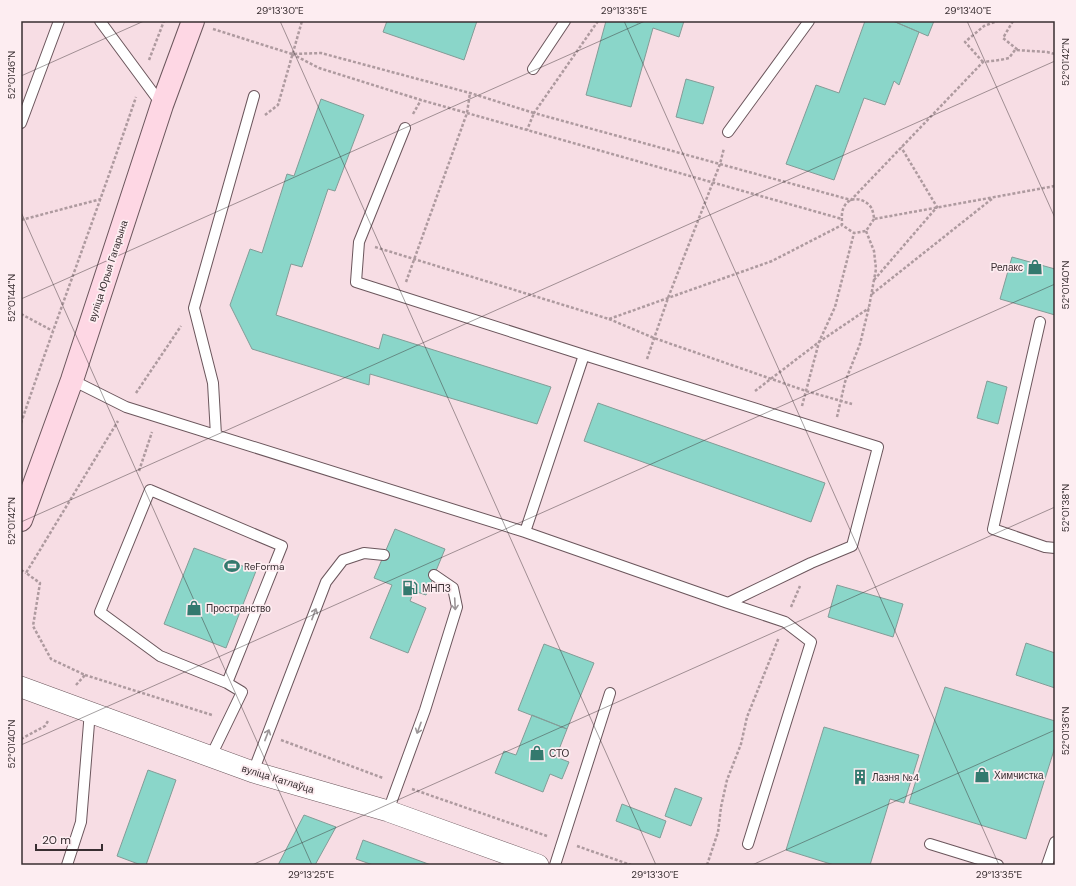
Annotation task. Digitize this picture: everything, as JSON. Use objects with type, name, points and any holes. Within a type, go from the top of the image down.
[{"type":"main road","name":"вуліца Юрыя Гагарына","points":[[21,520],[72,380],[162,104],[193,21]]},
{"type":"street","name":"вуліца Катлаўца","points":[[21,687],[63,701],[253,772],[388,812],[538,865]]},
{"type":"lane","points":[[21,123],[59,21]]},
{"type":"lane","points":[[100,21],[162,104]]},
{"type":"lane","points":[[533,69],[565,21]]},
{"type":"lane","points":[[728,132],[810,21]]},
{"type":"lane","points":[[216,435],[213,383],[194,308],[254,96]]},
{"type":"lane","points":[[405,128],[359,242],[356,282],[878,447],[852,546],[810,562],[728,602]]},
{"type":"lane","points":[[1040,322],[993,528],[1045,547],[1055,548]]},
{"type":"lane","points":[[525,532],[584,355]]},
{"type":"lane","points":[[72,380],[126,407],[525,532],[785,622],[811,642],[748,844]]},
{"type":"lane","points":[[211,756],[242,692],[227,683],[160,656],[100,612],[150,490],[282,546],[227,683]]},
{"type":"lane","points":[[253,772],[326,582],[343,560],[364,553],[384,555]]},
{"type":"lane","points":[[388,812],[425,710],[457,607],[453,588],[434,575]]},
{"type":"lane","points":[[555,865],[610,693]]},
{"type":"lane","points":[[67,865],[81,822],[90,712]]},
{"type":"lane","points":[[1047,865],[1055,842]]},
{"type":"lane","points":[[930,844],[998,865]]},
{"type":"path","points":[[21,423],[164,21]]},
{"type":"path","points":[[193,21],[292,54],[319,68],[421,100],[842,219]]},
{"type":"path","points":[[249,113],[266,115],[278,105],[302,21]]},
{"type":"path","points":[[528,130],[534,113],[598,21]]},
{"type":"path","points":[[983,62],[965,42],[984,26],[997,21]]},
{"type":"path","points":[[1013,21],[1003,38],[1019,50]]},
{"type":"path","points":[[842,226],[842,212],[844,205],[851,200],[983,62],[1009,58],[1015,50],[1055,54]]},
{"type":"path","points":[[292,54],[321,53],[470,93],[534,113],[851,200],[858,199],[867,202],[873,210],[874,219],[866,230],[854,233],[842,226]]},
{"type":"path","points":[[400,296],[467,113],[470,93]]},
{"type":"path","points":[[642,372],[668,298],[720,164],[728,132]]},
{"type":"path","points":[[901,147],[937,207]]},
{"type":"path","points":[[874,219],[1055,186]]},
{"type":"path","points":[[871,294],[994,197]]},
{"type":"path","points":[[21,220],[101,199]]},
{"type":"path","points":[[873,281],[937,207]]},
{"type":"path","points":[[609,319],[772,261],[842,226]]},
{"type":"path","points":[[833,433],[845,382],[860,344],[876,269],[874,251],[866,230]]},
{"type":"path","points":[[798,422],[819,342],[835,307],[854,233]]},
{"type":"path","points":[[359,242],[609,319],[654,338],[771,379],[852,404]]},
{"type":"path","points":[[740,403],[819,342],[869,307]]},
{"type":"path","points":[[26,573],[126,407],[194,308]]},
{"type":"path","points":[[21,314],[53,331]]},
{"type":"path","points":[[139,471],[157,416]]},
{"type":"path","points":[[707,865],[718,832],[721,807],[727,780],[741,744],[747,717],[810,562]]},
{"type":"path","points":[[21,570],[40,582],[33,626],[50,659],[85,675],[228,720]]},
{"type":"path","points":[[21,739],[45,726],[63,701],[85,675]]},
{"type":"path","points":[[267,734],[398,784],[631,865]]},
{"type":"building","points":[[387,21],[477,21],[464,60],[383,32]]},
{"type":"building","points":[[606,21],[633,21],[638,23],[638,21],[684,21],[679,37],[653,28],[631,107],[586,95]]},
{"type":"building","points":[[865,21],[893,21],[919,32],[899,85],[894,81],[885,105],[864,98],[834,180],[786,164],[816,85],[839,93]]},
{"type":"building","points":[[893,21],[934,21],[928,36]]},
{"type":"building","points":[[686,79],[714,87],[703,124],[676,117]]},
{"type":"building","points":[[321,99],[364,115],[335,191],[328,189],[302,267],[291,264],[276,315],[379,349],[383,334],[551,387],[537,424],[370,374],[369,385],[252,349],[230,305],[250,249],[262,253],[287,174],[294,176]]},
{"type":"building","points":[[1012,257],[1055,269],[1055,315],[1000,299]]},
{"type":"building","points":[[987,381],[1007,387],[998,424],[977,418]]},
{"type":"building","points":[[598,403],[825,483],[811,522],[584,441]]},
{"type":"building","name":"МНПЗ","points":[[395,529],[445,549],[426,595],[414,591],[410,601],[426,608],[408,653],[370,638],[392,585],[374,578]]},
{"type":"building","points":[[194,548],[256,571],[226,648],[164,624]]},
{"type":"building","points":[[837,585],[903,604],[893,637],[828,617]]},
{"type":"building","points":[[1026,643],[1055,653],[1055,688],[1016,675]]},
{"type":"building","points":[[544,644],[594,663],[567,729],[518,710]]},
{"type":"building","name":"Химчистка","points":[[945,687],[1055,721],[1055,747],[1026,839],[909,803]]},
{"type":"building","name":"СТО","points":[[532,715],[567,729],[556,757],[569,762],[562,779],[550,774],[543,792],[495,773],[504,751],[516,755]]},
{"type":"building","name":"Лазня №4","points":[[824,727],[919,755],[904,803],[890,799],[870,865],[834,865],[786,850]]},
{"type":"building","points":[[148,770],[176,780],[146,865],[141,865],[117,856]]},
{"type":"building","points":[[675,788],[702,798],[691,826],[665,816]]},
{"type":"building","points":[[622,804],[666,821],[660,838],[616,821]]},
{"type":"building","points":[[304,815],[336,827],[315,865],[278,865]]},
{"type":"building","points":[[363,840],[431,865],[373,865],[356,859]]},
{"type":"place","name":"Релакс","points":[[1035,267]]},
{"type":"place","name":"ReForma","points":[[232,566]]},
{"type":"place","name":"МНПЗ","points":[[410,588]]},
{"type":"place","name":"Пространство","points":[[194,608]]},
{"type":"place","name":"СТО","points":[[537,753]]},
{"type":"place","name":"Химчистка","points":[[982,775]]},
{"type":"place","name":"Лазня №4","points":[[860,777]]}]
